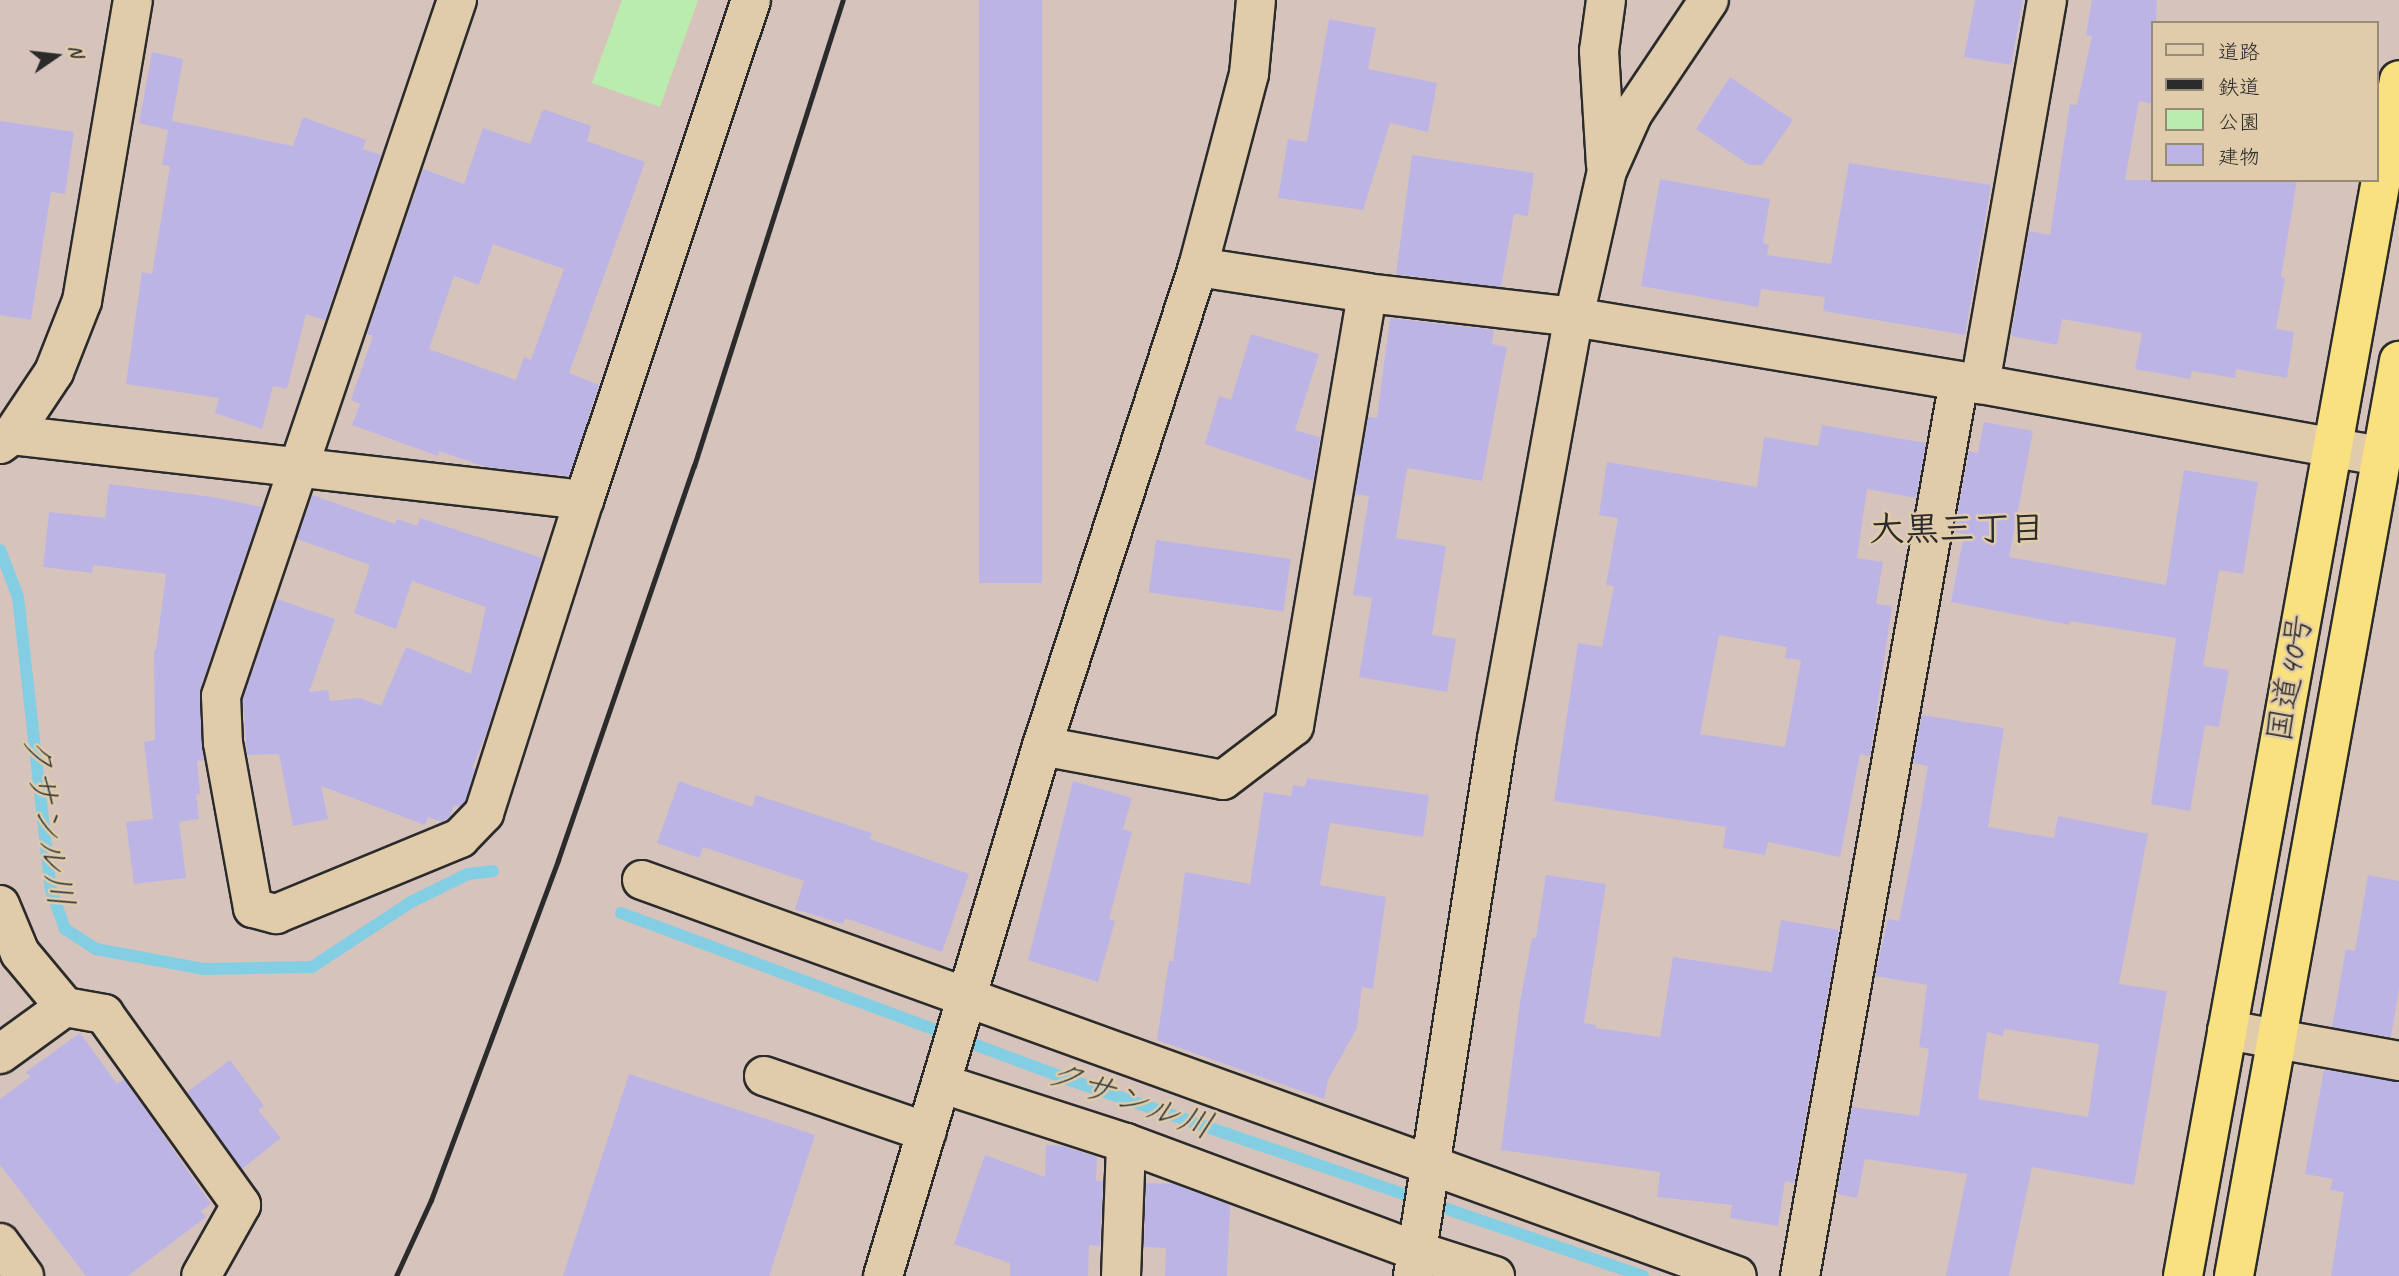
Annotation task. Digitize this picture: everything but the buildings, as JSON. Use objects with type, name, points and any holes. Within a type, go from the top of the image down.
[{"type":"highway","name":"国道40号","points":[[2183,1276],[2399,80]]},
{"type":"highway","name":"国道40号","points":[[2234,1276],[2399,361]]},
{"type":"street","points":[[133,0],[82,301],[54,372],[6,440],[584,500]]},
{"type":"street","points":[[457,0],[296,468],[221,696],[223,743],[253,908],[276,914],[460,838],[484,813],[584,500],[751,0]]},
{"type":"street","points":[[883,1276],[944,1080],[1042,746],[1198,267],[1249,74],[1256,0]]},
{"type":"street","points":[[1606,0],[1599,51],[1607,171]]},
{"type":"street","points":[[1417,1252],[1497,738],[1574,317],[1607,171],[1633,113],[1709,0]]},
{"type":"street","points":[[1800,1276],[1970,383],[2047,0]]},
{"type":"street","points":[[1198,267],[1367,293],[1574,317],[1970,383],[2381,456]]},
{"type":"street","points":[[1042,746],[1223,780],[1294,726],[1367,293]]},
{"type":"street","points":[[642,880],[965,1008],[1429,1175],[1737,1276]]},
{"type":"street","points":[[0,905],[20,953],[65,1007],[104,1014],[242,1206],[201,1276]]},
{"type":"street","points":[[0,1054],[65,1007]]},
{"type":"street","points":[[2227,1030],[2399,1061]]},
{"type":"street","points":[[764,1076],[928,1132]]},
{"type":"street","points":[[944,1080],[1126,1143],[1417,1252],[1495,1276]]},
{"type":"street","points":[[1121,1276],[1126,1143]]},
{"type":"street","points":[[0,1243],[24,1276]]},
{"type":"green space","points":[[622,0],[698,0],[660,107],[592,83]]},
{"type":"waterway","name":"クサンル川","points":[[0,550],[18,597],[51,890],[65,929],[96,949],[204,969],[312,967],[411,902],[468,874],[493,871]]},
{"type":"waterway","name":"クサンル川","points":[[621,913],[1067,1079],[1643,1276]]},
{"type":"railway","points":[[396,1276],[431,1200],[558,860],[694,466],[843,0]]},
{"type":"district","name":"大黒三丁目","points":[[1957,529]]}]
